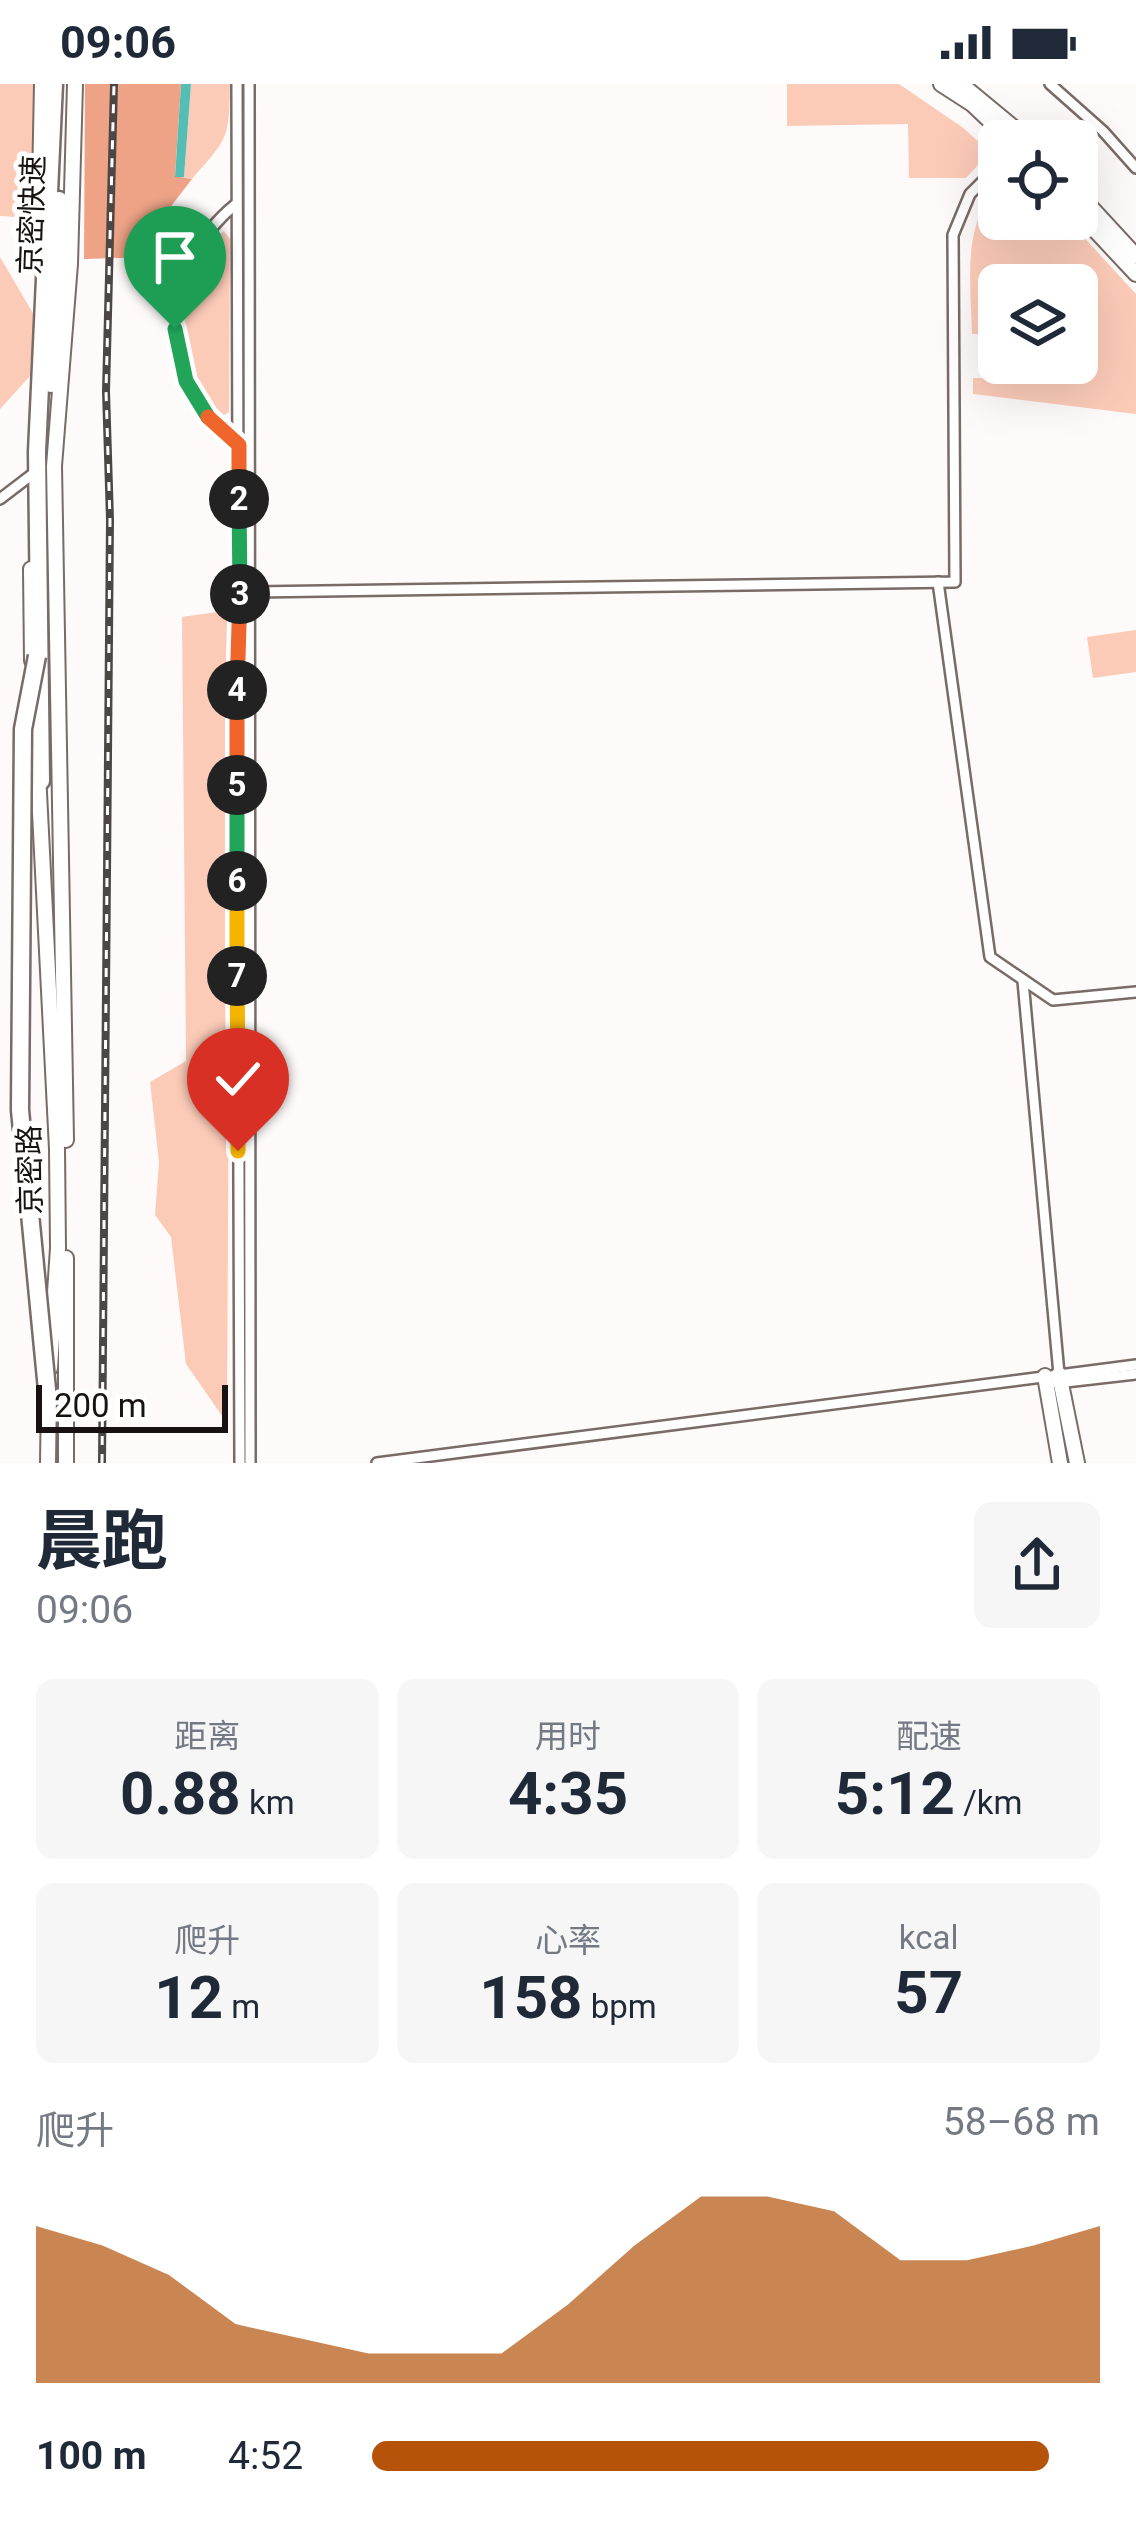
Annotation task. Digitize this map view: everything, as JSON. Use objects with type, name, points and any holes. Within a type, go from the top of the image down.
[{"type":"highway","name":"京密快速","points":[[54,84],[37,452],[37,656],[45,781],[46,452],[70,84]]},
{"type":"highway","points":[[37,656],[23,729],[20,1110],[48,1400]]},
{"type":"main road","name":"京密路","points":[[42,84],[29,614],[58,1169],[48,1463]]},
{"type":"main road","name":"京密路","points":[[66,1463],[66,1163],[54,466],[70,264],[70,84]]},
{"type":"main road","points":[[941,84],[989,120]]},
{"type":"main road","points":[[961,84],[1005,120]]},
{"type":"main road","points":[[1098,215],[1136,256]]},
{"type":"main road","points":[[1098,233],[1136,274]]},
{"type":"main road","points":[[1052,1379],[1060,1463]]},
{"type":"main road","points":[[1052,1379],[1077,1463]]},
{"type":"street","points":[[238,84],[240,1463]]},
{"type":"street","points":[[249,84],[250,1463]]},
{"type":"street","points":[[1050,84],[1136,168]]},
{"type":"street","points":[[249,592],[955,582],[952,235],[978,186]]},
{"type":"street","points":[[237,203],[202,237],[189,263],[176,306],[175,329],[193,394],[221,432],[239,445]]},
{"type":"street","points":[[0,499],[34,472]]},
{"type":"street","points":[[938,582],[990,958],[1053,1000],[1136,992]]},
{"type":"street","points":[[1023,981],[1052,1379]]},
{"type":"street","points":[[377,1463],[1136,1365]]},
{"type":"street","points":[[1052,1379],[1136,1374]]},
{"type":"shaded area","points":[[0,84],[38,84],[32,218],[0,216]]},
{"type":"shaded area","points":[[85,84],[181,84],[175,176],[192,179],[172,205],[152,257],[84,259]]},
{"type":"shaded area","points":[[191,84],[230,84],[224,137],[192,179],[184,177]]},
{"type":"shaded area","points":[[787,84],[899,84],[978,141],[978,165],[966,178],[909,178],[908,124],[787,126]]},
{"type":"shaded area","points":[[978,221],[978,240],[1086,240],[1136,294],[1136,414],[973,394],[973,378],[978,378],[978,384],[1098,384],[1098,264],[978,264],[978,334],[972,334],[973,236]]},
{"type":"shaded area","points":[[224,231],[230,239],[229,412],[219,418],[193,375],[185,323],[195,271]]},
{"type":"shaded area","points":[[0,257],[44,332],[43,362],[0,409]]},
{"type":"shaded area","points":[[231,610],[227,1423],[186,1364],[171,1237],[155,1215],[159,1162],[150,1082],[186,1061],[182,617]]},
{"type":"shaded area","points":[[1136,630],[1136,672],[1093,678],[1087,637]]},
{"type":"water","points":[[181,84],[191,84],[184,177],[175,177]]},
{"type":"railway","points":[[102,1463],[110,520],[106,391],[114,84]]},
{"type":"route","points":[[175,329],[193,394],[221,432],[239,445],[238,1151]]}]
